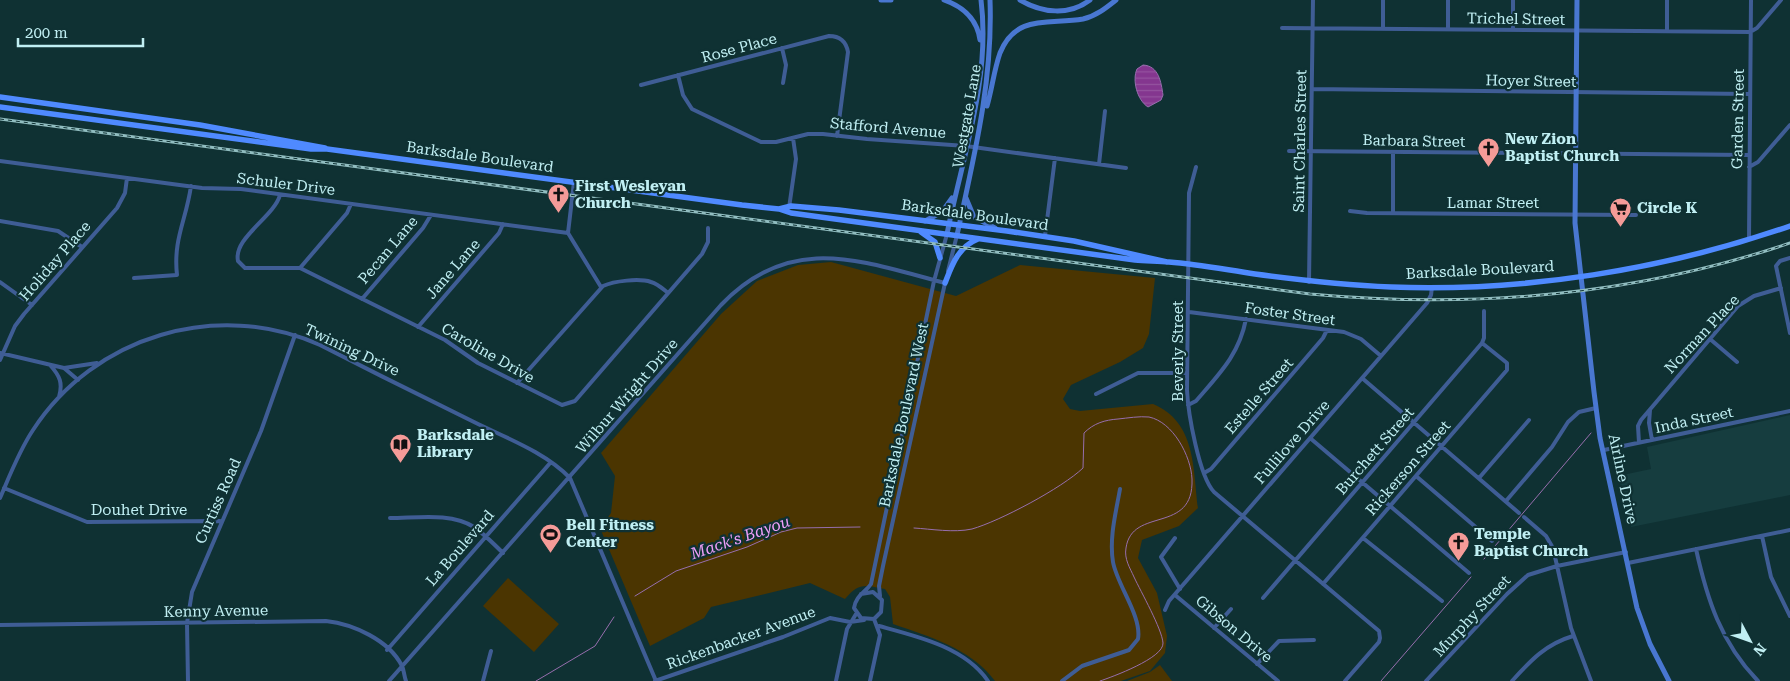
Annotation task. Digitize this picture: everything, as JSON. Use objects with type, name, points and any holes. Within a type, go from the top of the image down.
[{"type":"main road","points":[[881,0],[891,0]]},
{"type":"main road","points":[[944,0],[962,8],[970,15],[979,32],[982,53]]},
{"type":"main road","name":"Westgate Lane","points":[[947,234],[979,83],[982,53],[981,0]]},
{"type":"main road","name":"Westgate Lane","points":[[957,236],[982,120],[990,59],[990,0]]},
{"type":"main road","points":[[1020,0],[1034,7],[1052,11],[1078,8],[1090,0]]},
{"type":"main road","points":[[982,120],[1000,53],[1018,30],[1038,21],[1091,16],[1116,0]]},
{"type":"main road","name":"Airline Drive","points":[[1577,0],[1574,215],[1596,408],[1638,608],[1644,628],[1669,681]]},
{"type":"main road","name":"Barksdale Boulevard","points":[[0,97],[200,125],[258,138]]},
{"type":"main road","name":"Barksdale Boulevard","points":[[0,107],[198,134],[312,144],[327,148],[778,209],[862,212],[1045,236],[1167,262],[1309,282],[1432,287],[1510,284],[1581,276],[1669,260],[1790,226]]},
{"type":"main road","points":[[198,134],[200,125]]},
{"type":"main road","points":[[966,192],[967,204],[974,217],[1000,230]]},
{"type":"main road","points":[[925,221],[942,212],[955,194]]},
{"type":"main road","name":"Barksdale Boulevard","points":[[789,210],[957,236],[1151,262],[1167,262]]},
{"type":"main road","points":[[861,222],[862,212]]},
{"type":"main road","points":[[917,230],[933,240],[939,250],[940,258]]},
{"type":"main road","points":[[1043,247],[1045,236]]},
{"type":"main road","points":[[945,283],[960,251],[969,243],[982,238]]},
{"type":"street","name":"Saint Charles Street","points":[[1309,282],[1313,0]]},
{"type":"street","points":[[1382,29],[1383,0]]},
{"type":"street","points":[[1448,0],[1448,29]]},
{"type":"street","points":[[1513,30],[1514,0]]},
{"type":"street","points":[[1667,0],[1667,31]]},
{"type":"street","name":"Garden Street","points":[[1748,239],[1751,0]]},
{"type":"street","points":[[1750,32],[1758,28],[1781,0]]},
{"type":"street","name":"Trichel Street","points":[[1282,28],[1750,32]]},
{"type":"street","name":"Rose Place","points":[[641,85],[829,36],[842,40],[848,52],[837,136]]},
{"type":"street","points":[[782,48],[786,65],[783,83]]},
{"type":"street","name":"Stafford Avenue","points":[[678,75],[685,100],[701,114],[760,142],[776,142],[813,134],[976,147],[1126,168]]},
{"type":"street","name":"Hoyer Street","points":[[1312,90],[1750,94]]},
{"type":"street","points":[[1099,164],[1106,111]]},
{"type":"street","points":[[1749,167],[1758,162],[1790,125]]},
{"type":"street","points":[[789,210],[796,159],[793,138]]},
{"type":"street","name":"Barbara Street","points":[[1289,151],[1749,156]]},
{"type":"street","points":[[1392,213],[1393,152]]},
{"type":"street","points":[[1045,236],[1055,158]]},
{"type":"street","name":"Schuler Drive","points":[[0,161],[191,186],[241,189],[568,233]]},
{"type":"street","name":"Beverly Street","points":[[1196,167],[1189,193],[1187,373],[1188,404],[1204,473],[1212,489],[1294,561],[1374,627],[1380,635],[1377,644],[1345,681]]},
{"type":"street","name":"Holiday Place","points":[[0,360],[1,354],[15,326],[120,203],[127,178]]},
{"type":"street","points":[[574,182],[568,233],[601,287]]},
{"type":"street","points":[[134,278],[177,275],[176,245],[188,210],[191,186]]},
{"type":"street","name":"Caroline Drive","points":[[280,195],[274,208],[238,248],[237,255],[241,265],[252,269],[300,268],[445,340],[470,358],[559,404],[572,403],[704,251],[709,235],[708,228]]},
{"type":"street","points":[[300,268],[346,213],[350,204]]},
{"type":"street","name":"Lamar Street","points":[[1350,211],[1636,215]]},
{"type":"street","name":"Pecan Lane","points":[[362,299],[423,228],[430,215]]},
{"type":"street","points":[[0,221],[58,231],[82,247]]},
{"type":"street","name":"Jane Lane","points":[[418,327],[499,233],[504,224]]},
{"type":"street","points":[[836,681],[850,622],[856,614],[855,601],[871,584],[934,281],[947,234]]},
{"type":"street","name":"Barksdale Boulevard West","points":[[882,600],[879,591],[880,579],[957,236]]},
{"type":"street","name":"Wilbur Wright Drive","points":[[388,681],[722,305],[758,274],[787,262],[819,257],[866,264],[945,283]]},
{"type":"street","points":[[1790,258],[1778,262],[1776,267],[1790,333]]},
{"type":"street","points":[[517,383],[601,287],[610,283],[646,281],[658,285],[668,293]]},
{"type":"street","points":[[0,282],[32,305]]},
{"type":"street","name":"Fullilove Drive","points":[[1165,610],[1175,595],[1428,301],[1432,287]]},
{"type":"street","name":"Norman Place","points":[[1639,443],[1638,426],[1643,416],[1742,303],[1754,296],[1781,288]]},
{"type":"street","points":[[1482,343],[1484,338],[1484,311]]},
{"type":"street","name":"Foster Street","points":[[1189,312],[1353,335],[1381,356]]},
{"type":"street","points":[[1188,404],[1196,401],[1234,355],[1242,340],[1246,319]]},
{"type":"street","name":"Twining Drive","points":[[0,498],[28,437],[59,397],[99,362],[152,337],[206,325],[227,324],[261,327],[320,345],[551,462],[570,478]]},
{"type":"street","name":"Estelle Street","points":[[1204,473],[1211,468],[1323,338],[1327,330]]},
{"type":"street","name":"Curtiss Road","points":[[188,681],[187,623],[192,592],[220,521],[261,431],[295,336]]},
{"type":"street","points":[[1710,338],[1737,362]]},
{"type":"street","name":"Rickerson Street","points":[[1323,584],[1508,366],[1482,343]]},
{"type":"street","name":"Burchett Street","points":[[1263,598],[1482,343]]},
{"type":"street","points":[[1,354],[64,368],[99,362]]},
{"type":"street","points":[[50,365],[60,377],[61,389],[59,397]]},
{"type":"street","points":[[64,368],[78,380]]},
{"type":"street","points":[[1096,394],[1138,373],[1187,373]]},
{"type":"street","points":[[1362,378],[1519,513]]},
{"type":"street","points":[[1506,501],[1555,443],[1568,422],[1579,412],[1596,408]]},
{"type":"street","points":[[1650,410],[1649,423],[1652,440]]},
{"type":"street","name":"Inda Street","points":[[1604,450],[1790,410]]},
{"type":"street","points":[[1479,478],[1529,420]]},
{"type":"street","points":[[1310,438],[1469,573]]},
{"type":"street","name":"La Boulevard","points":[[387,650],[551,462]]},
{"type":"street","points":[[1416,476],[1492,541]]},
{"type":"street","points":[[570,478],[656,681]]},
{"type":"street","name":"Douhet Drive","points":[[4,488],[88,522],[220,521]]},
{"type":"street","points":[[1062,681],[1082,666],[1129,650],[1138,639],[1138,628],[1113,564],[1112,539],[1120,489]]},
{"type":"street","points":[[1524,517],[1549,540],[1574,636],[1590,681]]},
{"type":"street","points":[[390,518],[448,519],[469,524],[503,553]]},
{"type":"street","points":[[1628,563],[1790,530]]},
{"type":"street","points":[[1762,536],[1771,577],[1790,616]]},
{"type":"street","points":[[1175,538],[1161,557],[1180,590]]},
{"type":"street","points":[[1363,538],[1442,601]]},
{"type":"street","points":[[1696,549],[1705,590],[1715,619],[1734,653],[1758,681]]},
{"type":"street","name":"Murphy Street","points":[[1426,681],[1521,580],[1535,572],[1557,566],[1626,552]]},
{"type":"street","points":[[856,614],[864,620],[874,619],[881,612],[882,600],[873,592],[861,594]]},
{"type":"street","name":"Gibson Drive","points":[[1175,595],[1278,681]]},
{"type":"street","points":[[1214,628],[1231,609]]},
{"type":"street","name":"Rickenbacker Avenue","points":[[656,681],[783,637],[830,618],[850,622],[864,620]]},
{"type":"street","points":[[870,681],[880,635],[879,626],[874,619]]},
{"type":"street","name":"Kenny Avenue","points":[[0,625],[341,622],[368,634],[387,650],[402,666],[406,681]]},
{"type":"street","points":[[879,626],[919,638],[951,651],[976,668],[988,681]]},
{"type":"street","points":[[1512,681],[1541,651],[1554,642],[1574,636]]},
{"type":"street","points":[[1257,664],[1279,641],[1314,640]]},
{"type":"street","points":[[483,681],[491,651]]},
{"type":"shaded area","points":[[1143,65],[1153,68],[1158,75],[1163,95],[1161,100],[1148,107],[1138,95],[1135,84],[1137,69]]},
{"type":"shaded area","points":[[831,262],[956,296],[1020,265],[1155,278],[1149,334],[1143,348],[1120,362],[1071,385],[1063,399],[1070,409],[1080,411],[1153,404],[1167,412],[1177,422],[1185,434],[1190,448],[1198,508],[1179,526],[1142,540],[1138,558],[1157,593],[1167,636],[1165,653],[1150,671],[1121,681],[995,681],[974,660],[961,652],[935,639],[893,624],[890,597],[885,589],[872,586],[859,587],[845,599],[810,583],[711,607],[704,618],[650,646],[600,528],[611,513],[615,476],[601,453],[721,314],[757,281],[798,265]]},
{"type":"shaded area","points":[[1790,415],[1790,495],[1631,527],[1618,476],[1651,469],[1647,447]]},
{"type":"shaded area","points":[[508,578],[559,624],[534,652],[483,606]]},
{"type":"shaded area","points":[[1160,665],[1172,681],[1127,681],[1150,672]]},
{"type":"waterway","name":"Mack's Bayou","points":[[914,528],[950,531],[972,529],[998,519],[1030,503],[1061,485],[1083,468],[1084,433],[1100,423],[1113,419],[1149,417],[1158,420],[1166,426],[1179,441],[1188,460],[1192,479],[1190,496],[1183,508],[1174,514],[1139,527],[1131,535],[1126,548],[1129,567],[1155,620],[1163,643],[1161,649],[1147,661],[1100,681]]},
{"type":"waterway","points":[[1484,559],[1591,433]]},
{"type":"waterway","name":"Mack's Bayou","points":[[635,596],[676,571],[747,547],[781,532],[797,528],[860,527]]},
{"type":"waterway","points":[[1381,681],[1471,577]]},
{"type":"waterway","name":"Mack's Bayou","points":[[536,681],[595,646],[614,617]]},
{"type":"railway","points":[[0,119],[1310,294],[1432,300],[1553,294],[1613,286],[1672,275],[1731,261],[1790,243]]},
{"type":"place","name":"New Zion Baptist Church","points":[[1489,167]]},
{"type":"place","name":"First Wesleyan Church","points":[[559,214]]},
{"type":"place","name":"Circle K","points":[[1621,227]]},
{"type":"place","name":"Barksdale Library","points":[[401,463]]},
{"type":"place","name":"Bell Fitness Center","points":[[550,553]]},
{"type":"place","name":"Temple Baptist Church","points":[[1458,562]]}]
